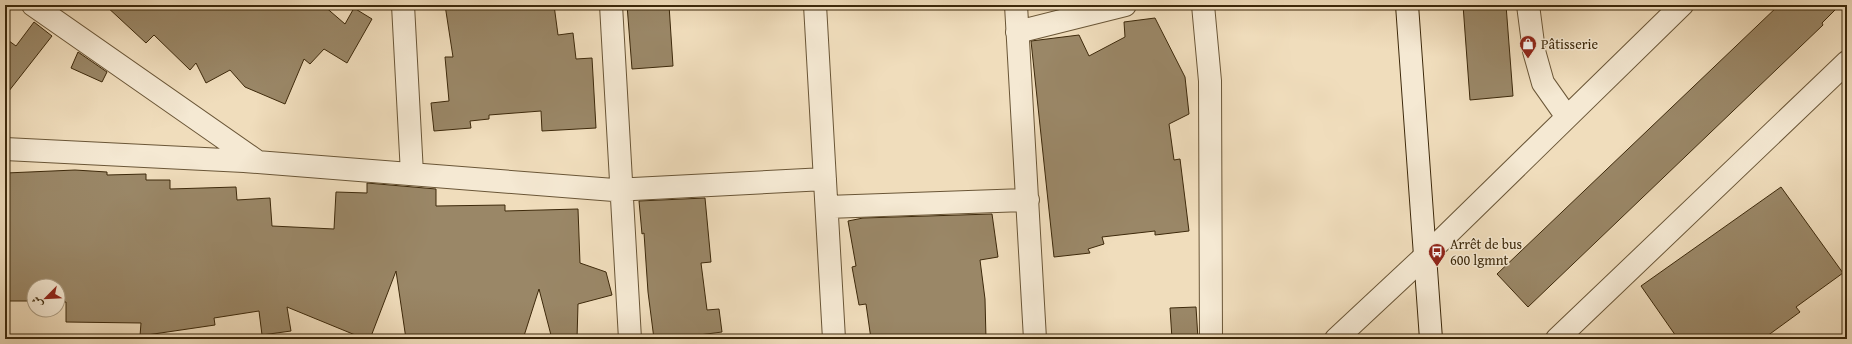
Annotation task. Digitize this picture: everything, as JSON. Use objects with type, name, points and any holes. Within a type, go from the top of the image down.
[{"type":"street","points":[[33,5],[258,162]]},
{"type":"street","points":[[611,5],[630,339]]},
{"type":"street","points":[[815,5],[834,339]]},
{"type":"street","points":[[1016,5],[1035,339]]},
{"type":"street","points":[[1017,32],[1126,5]]},
{"type":"street","points":[[1204,5],[1210,81],[1211,339]]},
{"type":"street","points":[[1406,5],[1431,339]]},
{"type":"street","points":[[1528,5],[1534,51],[1543,83],[1567,117]]},
{"type":"street","points":[[1336,339],[1425,256],[1682,5]]},
{"type":"street","points":[[400,8],[412,174]]},
{"type":"street","points":[[1558,339],[1847,62]]},
{"type":"street","points":[[5,149],[258,162],[622,190],[825,178]]},
{"type":"street","points":[[827,207],[1028,200]]},
{"type":"building","points":[[105,5],[323,5],[345,24],[354,8],[372,19],[347,63],[324,49],[310,64],[304,59],[285,104],[245,87],[230,70],[206,83],[196,63],[190,70],[154,35],[146,43]]},
{"type":"building","points":[[445,5],[554,5],[558,35],[573,33],[576,59],[592,58],[596,128],[542,131],[541,111],[489,115],[489,119],[470,121],[471,128],[434,131],[431,103],[449,101],[445,57],[453,57]]},
{"type":"building","points":[[627,5],[669,5],[673,66],[632,69]]},
{"type":"building","points":[[1463,5],[1506,5],[1513,96],[1470,100]]},
{"type":"building","points":[[1779,5],[1840,5],[1822,23],[1823,25],[1528,307],[1497,274]]},
{"type":"building","points":[[1155,18],[1185,77],[1189,114],[1169,124],[1174,160],[1180,159],[1189,231],[1155,235],[1155,231],[1102,237],[1104,244],[1088,249],[1090,253],[1054,257],[1031,41],[1079,35],[1089,56],[1125,37],[1124,22]]},
{"type":"building","points":[[34,22],[52,36],[5,96],[5,38],[16,46]]},
{"type":"building","points":[[78,52],[107,72],[102,82],[71,68]]},
{"type":"building","points":[[75,170],[107,172],[107,175],[146,174],[146,180],[170,180],[170,189],[236,187],[237,200],[270,198],[272,226],[334,229],[336,192],[367,193],[367,183],[436,189],[436,206],[505,205],[505,211],[578,209],[580,263],[606,272],[612,295],[578,304],[577,339],[552,339],[539,289],[523,339],[406,339],[396,271],[370,339],[365,339],[287,307],[291,331],[262,335],[259,311],[214,318],[215,325],[140,336],[141,323],[66,322],[66,278],[26,278],[26,301],[5,301],[5,257],[9,257],[6,173]]},
{"type":"building","points":[[1781,187],[1843,273],[1796,307],[1800,312],[1763,339],[1678,339],[1641,286]]},
{"type":"building","points":[[705,198],[711,262],[701,263],[707,310],[719,309],[722,332],[699,335],[700,339],[654,339],[648,292],[644,233],[642,234],[639,201]]},
{"type":"building","points":[[992,214],[998,257],[980,260],[985,299],[986,339],[871,339],[866,304],[859,305],[852,267],[856,266],[848,221],[863,218]]},
{"type":"building","points":[[1196,307],[1198,339],[1172,339],[1170,308]]},
{"type":"place","name":"Pâtisserie","points":[[1528,59]]},
{"type":"place","name":"Arrêt de bus 600 lgmnt","points":[[1437,267]]}]
